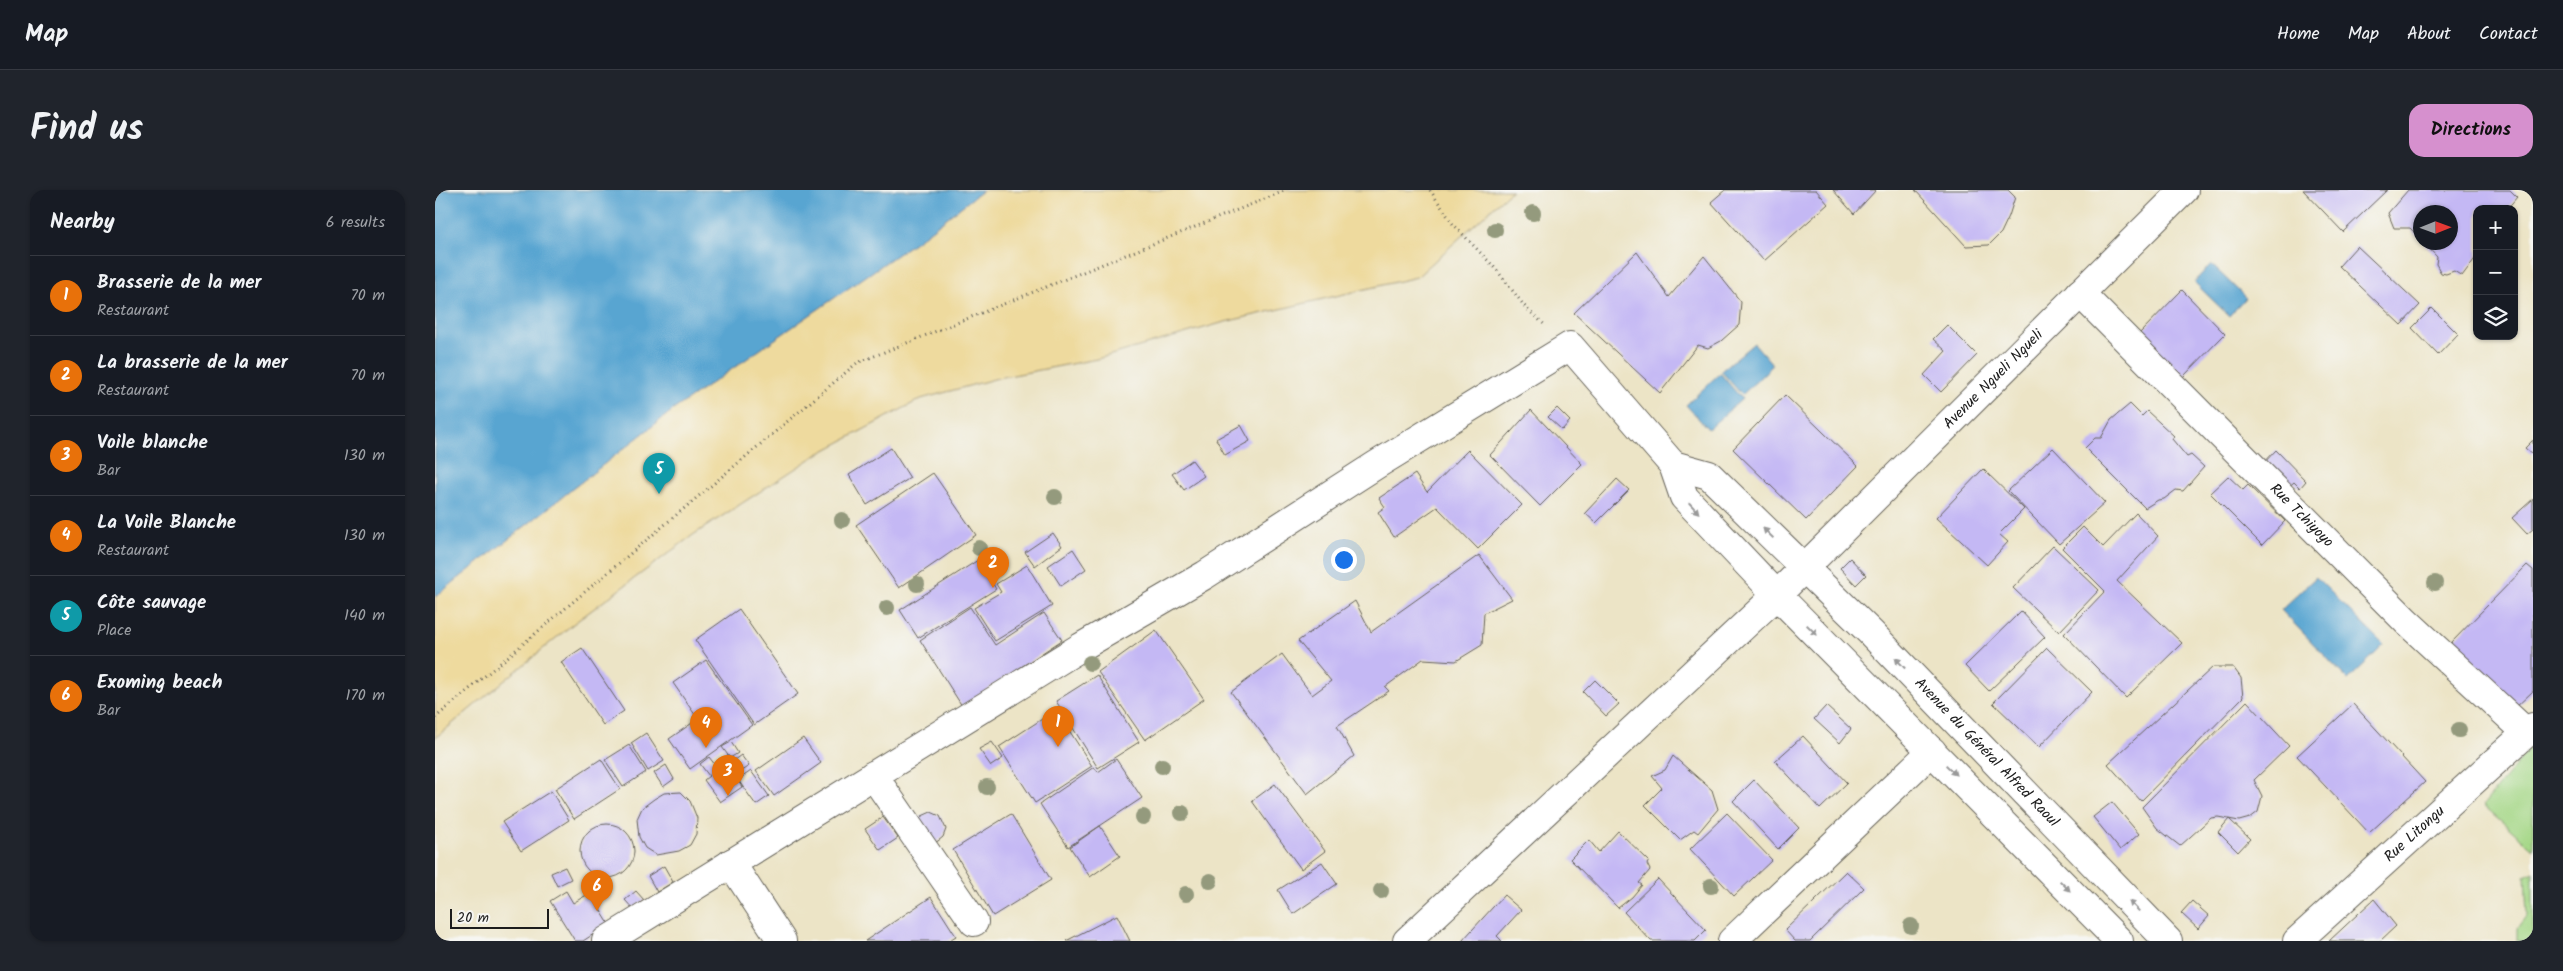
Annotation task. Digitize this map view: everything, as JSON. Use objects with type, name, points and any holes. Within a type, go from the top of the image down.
[{"type":"street","name":"Avenue Ngueli Ngueli","points":[[1407,941],[1777,595],[1803,567],[2184,190]]},
{"type":"street","name":"Rue Tchiyoyo","points":[[2080,293],[2406,621],[2530,730]]},
{"type":"street","points":[[606,941],[1081,646],[1205,575],[1376,465],[1570,346],[1673,465],[1684,497],[1777,595],[2119,941]]},
{"type":"street","name":"Avenue du Général Alfred Raoul","points":[[1673,465],[1709,475],[1870,632],[2168,941]]},
{"type":"street","name":"Rue Litongu","points":[[2297,941],[2530,730]]},
{"type":"street","points":[[1732,941],[1932,751]]},
{"type":"street","points":[[873,775],[974,922]]},
{"type":"street","points":[[731,863],[782,941]]},
{"type":"path","points":[[435,718],[857,363],[1287,190]]},
{"type":"path","points":[[1430,190],[1453,224],[1496,269],[1526,308],[1570,346]]},
{"type":"green space","points":[[2533,744],[2533,849],[2483,805]]},
{"type":"green space","points":[[2533,872],[2533,941],[2517,941],[2517,928],[2527,915],[2525,876]]},
{"type":"sand","points":[[983,190],[1512,190],[1417,277],[1225,322],[1097,359],[998,378],[921,399],[818,454],[693,535],[573,624],[435,738],[435,597],[673,410],[918,240]]},
{"type":"water","points":[[435,190],[983,190],[918,240],[673,410],[435,597]]},
{"type":"water","points":[[2211,264],[2246,298],[2229,316],[2194,282]]},
{"type":"water","points":[[1754,343],[1773,365],[1742,395],[1721,371]]},
{"type":"water","points":[[1720,373],[1742,399],[1708,429],[1686,405]]},
{"type":"water","points":[[2316,577],[2384,645],[2348,680],[2281,610]]},
{"type":"building","points":[[1725,190],[1816,190],[1828,204],[1764,261],[1711,202]]},
{"type":"building","points":[[1833,190],[1876,190],[1854,214]]},
{"type":"building","points":[[1915,190],[2008,190],[2015,197],[2001,233],[1989,245],[1966,246]]},
{"type":"building","points":[[2303,190],[2387,190],[2343,232]]},
{"type":"building","points":[[2408,190],[2510,190],[2517,197],[2510,205],[2473,205],[2473,261],[2462,276],[2454,271],[2446,274],[2441,273],[2436,264],[2437,257],[2430,250],[2458,250],[2458,205],[2413,205],[2413,231],[2410,228],[2394,228],[2388,213]]},
{"type":"building","points":[[2357,246],[2420,305],[2401,325],[2339,266]]},
{"type":"building","points":[[1637,252],[1669,297],[1704,256],[1741,302],[1739,325],[1721,341],[1708,348],[1698,345],[1660,393],[1574,313]]},
{"type":"building","points":[[2182,290],[2225,334],[2181,379],[2137,336]]},
{"type":"building","points":[[2432,308],[2458,334],[2438,355],[2412,328]]},
{"type":"building","points":[[1947,325],[1977,355],[1941,392],[1924,375],[1946,351],[1933,339]]},
{"type":"building","points":[[1785,395],[1858,466],[1806,520],[1733,449]]},
{"type":"building","points":[[2130,404],[2142,416],[2147,411],[2174,436],[2172,439],[2187,457],[2191,455],[2204,467],[2183,491],[2176,490],[2164,499],[2158,500],[2145,508],[2085,448],[2095,438],[2101,438],[2111,420]]},
{"type":"building","points":[[1557,408],[1570,421],[1562,430],[1548,417]]},
{"type":"building","points":[[1531,410],[1582,464],[1540,506],[1490,455]]},
{"type":"building","points":[[1241,425],[1250,441],[1225,455],[1216,439]]},
{"type":"building","points":[[2533,440],[2533,455],[2525,448]]},
{"type":"building","points":[[891,448],[910,478],[867,505],[849,475]]},
{"type":"building","points":[[2053,448],[2105,503],[2059,544],[2008,491]]},
{"type":"building","points":[[1468,450],[1522,505],[1478,549],[1437,507],[1394,537],[1378,512],[1385,507],[1379,498],[1415,474],[1427,492]]},
{"type":"building","points":[[2276,450],[2306,481],[2300,488],[2294,482],[2286,489],[2262,465]]},
{"type":"building","points":[[1192,460],[1204,476],[1184,490],[1172,474]]},
{"type":"building","points":[[1983,469],[2024,509],[1999,534],[2008,542],[1987,565],[1936,518]]},
{"type":"building","points":[[933,473],[976,535],[899,588],[856,525]]},
{"type":"building","points":[[2228,476],[2243,490],[2248,485],[2285,521],[2262,545],[2210,493]]},
{"type":"building","points":[[1617,479],[1629,490],[1596,523],[1585,513]]},
{"type":"building","points":[[2533,499],[2533,529],[2527,534],[2512,518]]},
{"type":"building","points":[[2136,513],[2158,536],[2117,581],[2182,643],[2126,698],[2064,634],[2105,591],[2062,548],[2083,527],[2103,547]]},
{"type":"building","points":[[1053,533],[1062,546],[1035,566],[1025,552]]},
{"type":"building","points":[[2053,546],[2099,590],[2059,632],[2013,588]]},
{"type":"building","points":[[1073,549],[1086,569],[1061,586],[1048,566]]},
{"type":"building","points":[[1479,555],[1512,599],[1484,613],[1482,645],[1456,661],[1423,659],[1385,687],[1389,691],[1337,726],[1354,756],[1307,794],[1231,692],[1282,654],[1312,695],[1331,681],[1298,641],[1355,601],[1371,632]]},
{"type":"building","points":[[1850,558],[1866,575],[1856,585],[1840,568]]},
{"type":"building","points":[[978,560],[996,589],[918,638],[900,610]]},
{"type":"building","points":[[1027,565],[1052,606],[995,641],[974,608],[1001,592],[996,584]]},
{"type":"building","points":[[2527,565],[2533,570],[2533,691],[2513,710],[2448,646]]},
{"type":"building","points":[[970,607],[995,645],[1044,613],[1062,640],[962,706],[920,640]]},
{"type":"building","points":[[739,609],[798,694],[754,725],[695,640]]},
{"type":"building","points":[[2021,611],[2045,637],[1989,691],[1965,666]]},
{"type":"building","points":[[1156,630],[1204,699],[1145,740],[1098,672]]},
{"type":"building","points":[[582,648],[624,711],[603,725],[561,662]]},
{"type":"building","points":[[2047,648],[2092,692],[2039,747],[1993,703]]},
{"type":"building","points":[[706,660],[752,725],[690,769],[669,739],[698,719],[673,683]]},
{"type":"building","points":[[2213,667],[2233,667],[2241,678],[2243,697],[2141,801],[2108,764]]},
{"type":"building","points":[[1097,675],[1139,742],[1098,768],[1056,701]]},
{"type":"building","points":[[1595,680],[1619,704],[1606,716],[1583,692]]},
{"type":"building","points":[[2247,701],[2289,746],[2254,780],[2262,796],[2258,812],[2250,818],[2239,821],[2218,817],[2211,818],[2180,846],[2157,828],[2142,807]]},
{"type":"building","points":[[2353,704],[2425,782],[2369,833],[2297,756]]},
{"type":"building","points":[[1826,706],[1851,729],[1840,743],[1814,719]]},
{"type":"building","points":[[1056,710],[1092,766],[1035,803],[999,747]]},
{"type":"building","points":[[646,733],[664,761],[648,771],[631,743]]},
{"type":"building","points":[[1803,736],[1847,783],[1820,809],[1775,761]]},
{"type":"building","points":[[803,738],[821,763],[774,796],[756,771]]},
{"type":"building","points":[[731,742],[738,753],[730,758],[722,747]]},
{"type":"building","points":[[992,742],[1003,758],[991,766],[979,749]]},
{"type":"building","points":[[629,745],[646,772],[623,787],[605,760]]},
{"type":"building","points":[[741,755],[749,766],[738,773],[730,763]]},
{"type":"building","points":[[1673,756],[1712,790],[1718,809],[1698,833],[1694,830],[1680,840],[1645,805],[1662,788],[1652,776],[1665,770]]},
{"type":"building","points":[[709,757],[719,770],[728,764],[742,787],[720,802],[704,780],[709,776],[700,764]]},
{"type":"building","points":[[601,759],[620,789],[574,819],[555,789]]},
{"type":"building","points":[[1116,759],[1142,798],[1068,847],[1040,804],[1094,767],[1098,772]]},
{"type":"building","points":[[666,765],[674,779],[663,787],[654,773]]},
{"type":"building","points":[[751,771],[769,796],[756,805],[738,780]]},
{"type":"building","points":[[1754,780],[1799,828],[1778,849],[1733,801]]},
{"type":"building","points":[[1275,784],[1325,851],[1301,869],[1252,801]]},
{"type":"building","points":[[551,791],[569,820],[521,851],[502,822]]},
{"type":"building","points":[[681,792],[690,801],[697,818],[696,834],[690,845],[679,851],[656,855],[645,848],[639,837],[637,819],[642,808],[654,799],[664,793]]},
{"type":"building","points":[[2112,802],[2139,834],[2120,850],[2093,817]]},
{"type":"building","points":[[931,812],[940,816],[946,829],[943,837],[930,844],[915,825],[922,816]]},
{"type":"building","points":[[1727,813],[1772,860],[1734,896],[1690,849]]},
{"type":"building","points":[[1011,814],[1051,880],[993,916],[953,850]]},
{"type":"building","points":[[883,817],[898,838],[880,850],[865,829]]},
{"type":"building","points":[[2229,819],[2250,839],[2238,852],[2218,832]]},
{"type":"building","points":[[602,824],[612,824],[622,828],[630,836],[634,851],[630,866],[622,874],[612,878],[602,878],[592,874],[584,866],[580,856],[580,846],[584,836],[592,828]]},
{"type":"building","points":[[1100,826],[1120,856],[1090,877],[1070,847]]},
{"type":"building","points":[[1618,831],[1649,861],[1647,864],[1650,870],[1639,883],[1642,885],[1632,897],[1618,908],[1570,859],[1589,840],[1599,852]]},
{"type":"building","points":[[1322,862],[1337,884],[1293,914],[1278,890]]},
{"type":"building","points":[[664,866],[673,882],[657,892],[648,876]]},
{"type":"building","points":[[565,867],[571,879],[557,886],[551,873]]},
{"type":"building","points":[[1846,871],[1864,888],[1810,941],[1795,941],[1785,930]]},
{"type":"building","points":[[1658,879],[1706,930],[1695,941],[1651,941],[1624,912]]},
{"type":"building","points":[[566,891],[573,903],[590,893],[609,924],[583,941],[575,941],[550,901]]},
{"type":"building","points":[[636,891],[644,900],[633,909],[625,900]]},
{"type":"building","points":[[1504,895],[1521,910],[1497,936],[1502,941],[1462,941]]},
{"type":"building","points":[[931,897],[956,936],[948,941],[865,941]]},
{"type":"building","points":[[2374,899],[2396,926],[2380,941],[2329,941]]},
{"type":"building","points":[[2192,901],[2209,916],[2198,929],[2181,913]]},
{"type":"building","points":[[1117,915],[1130,941],[1066,941]]},
{"type":"place","name":"Côte sauvage","points":[[659,494]]},
{"type":"place","name":"La brasserie de la mer","points":[[993,588]]},
{"type":"place","name":"Brasserie de la mer","points":[[1058,747]]},
{"type":"place","name":"La Voile Blanche","points":[[706,748]]},
{"type":"place","name":"Voile blanche","points":[[728,796]]},
{"type":"place","name":"Exoming beach","points":[[597,911]]}]
